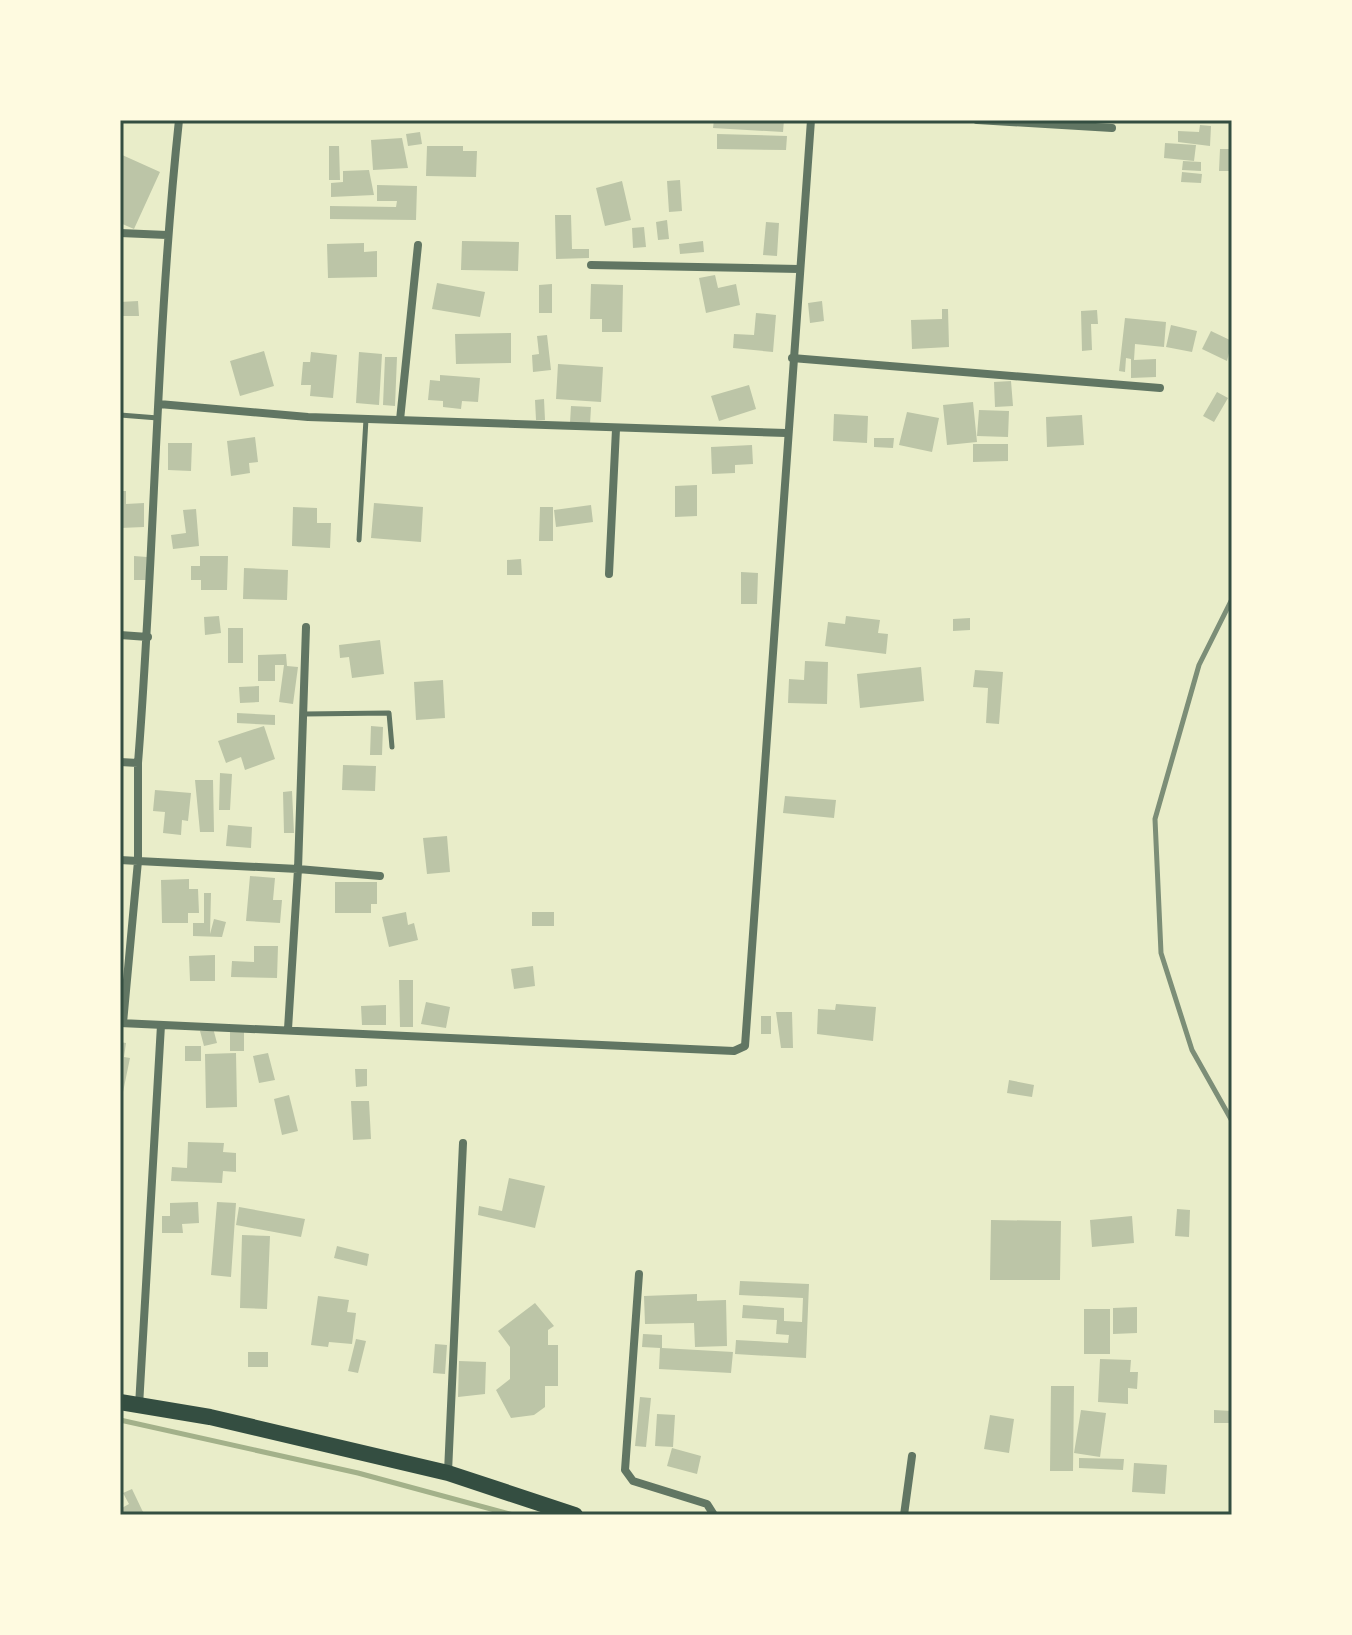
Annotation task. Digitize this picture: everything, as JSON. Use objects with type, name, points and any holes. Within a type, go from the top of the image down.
[{"type":"main road","points":[[120,1402],[210,1417],[448,1473],[575,1515]]},
{"type":"street","points":[[179,120],[167,235],[148,637],[138,763],[138,861],[121,1023],[734,1051],[745,1046],[786,433],[811,120]]},
{"type":"street","points":[[977,120],[1112,128]]},
{"type":"street","points":[[120,233],[167,235]]},
{"type":"street","points":[[400,420],[418,245]]},
{"type":"street","points":[[591,265],[799,269]]},
{"type":"street","points":[[792,358],[1160,388]]},
{"type":"street","points":[[159,404],[308,417],[786,433]]},
{"type":"street","points":[[609,574],[616,429]]},
{"type":"street","points":[[288,1029],[298,869],[306,627]]},
{"type":"street","points":[[120,635],[148,637]]},
{"type":"street","points":[[120,762],[138,763]]},
{"type":"street","points":[[120,860],[380,876]]},
{"type":"street","points":[[139,1406],[161,1025]]},
{"type":"street","points":[[448,1473],[463,1143]]},
{"type":"street","points":[[639,1274],[625,1470],[633,1481],[707,1504],[714,1515]]},
{"type":"street","points":[[904,1515],[912,1456]]},
{"type":"lane","points":[[120,415],[158,418]]},
{"type":"lane","points":[[359,540],[366,418]]},
{"type":"lane","points":[[303,714],[389,713],[392,747]]},
{"type":"building","points":[[714,120],[784,120],[783,132],[713,128]]},
{"type":"building","points":[[1200,125],[1211,126],[1210,146],[1178,142],[1178,131],[1199,132]]},
{"type":"building","points":[[420,132],[422,144],[408,146],[406,134]]},
{"type":"building","points":[[717,134],[787,136],[786,150],[717,149]]},
{"type":"building","points":[[402,138],[408,168],[373,170],[371,140]]},
{"type":"building","points":[[1165,143],[1196,145],[1194,161],[1164,158]]},
{"type":"building","points":[[329,146],[339,146],[340,180],[329,180]]},
{"type":"building","points":[[427,146],[463,146],[463,151],[477,151],[476,177],[426,176]]},
{"type":"building","points":[[1220,149],[1232,149],[1232,171],[1219,171]]},
{"type":"building","points":[[120,154],[160,172],[134,229],[120,223]]},
{"type":"building","points":[[1183,161],[1201,162],[1201,171],[1182,170]]},
{"type":"building","points":[[369,170],[374,195],[331,197],[331,183],[343,182],[343,171]]},
{"type":"building","points":[[1182,172],[1202,174],[1201,183],[1181,182]]},
{"type":"building","points":[[680,180],[682,211],[669,212],[667,181]]},
{"type":"building","points":[[622,181],[631,220],[605,226],[596,188]]},
{"type":"building","points":[[377,185],[417,186],[416,220],[330,219],[330,206],[396,207],[397,201],[377,201]]},
{"type":"building","points":[[555,215],[571,215],[572,249],[589,249],[589,258],[556,259]]},
{"type":"building","points":[[667,220],[669,239],[658,240],[656,222]]},
{"type":"building","points":[[766,222],[779,223],[777,256],[763,255]]},
{"type":"building","points":[[644,227],[646,247],[633,248],[632,228]]},
{"type":"building","points":[[462,241],[519,242],[518,271],[461,270]]},
{"type":"building","points":[[703,241],[704,252],[680,254],[679,244]]},
{"type":"building","points":[[364,243],[364,252],[377,251],[377,277],[328,278],[327,244]]},
{"type":"building","points":[[715,275],[718,288],[736,284],[740,305],[706,313],[699,278]]},
{"type":"building","points":[[437,283],[485,292],[480,317],[432,309]]},
{"type":"building","points":[[552,284],[552,313],[539,313],[539,285]]},
{"type":"building","points":[[591,284],[623,285],[622,332],[602,332],[602,319],[590,319]]},
{"type":"building","points":[[138,301],[139,316],[120,316],[120,302]]},
{"type":"building","points":[[822,301],[824,321],[810,323],[808,303]]},
{"type":"building","points":[[942,309],[948,309],[949,347],[912,349],[911,320],[942,319]]},
{"type":"building","points":[[1097,310],[1098,324],[1091,324],[1092,350],[1082,351],[1081,311]]},
{"type":"building","points":[[756,313],[776,315],[773,352],[733,348],[734,334],[754,335]]},
{"type":"building","points":[[1125,318],[1166,322],[1164,347],[1135,344],[1134,360],[1156,359],[1156,377],[1131,378],[1131,359],[1126,358],[1125,372],[1119,371]]},
{"type":"building","points":[[1171,325],[1197,331],[1192,352],[1166,347]]},
{"type":"building","points":[[1211,331],[1232,341],[1227,361],[1202,349]]},
{"type":"building","points":[[511,333],[511,363],[456,364],[455,334]]},
{"type":"building","points":[[547,335],[551,370],[533,372],[532,355],[539,354],[537,336]]},
{"type":"building","points":[[264,351],[274,386],[240,396],[230,361]]},
{"type":"building","points":[[311,352],[337,355],[333,398],[310,396],[311,385],[301,385],[303,362],[310,362]]},
{"type":"building","points":[[359,352],[382,354],[379,405],[356,403]]},
{"type":"building","points":[[385,357],[397,357],[395,406],[383,405]]},
{"type":"building","points":[[558,364],[603,367],[601,402],[556,399]]},
{"type":"building","points":[[440,375],[480,378],[478,402],[462,401],[461,409],[443,407],[443,401],[428,400],[430,380],[440,381]]},
{"type":"building","points":[[1011,381],[1013,406],[995,407],[994,382]]},
{"type":"building","points":[[749,385],[756,409],[719,421],[711,396]]},
{"type":"building","points":[[1217,392],[1228,398],[1214,422],[1203,416]]},
{"type":"building","points":[[544,399],[545,420],[536,420],[535,400]]},
{"type":"building","points":[[973,402],[977,442],[947,445],[943,405]]},
{"type":"building","points":[[571,406],[591,407],[590,424],[570,423]]},
{"type":"building","points":[[979,410],[1009,411],[1008,437],[977,436]]},
{"type":"building","points":[[907,412],[939,418],[932,452],[899,445]]},
{"type":"building","points":[[834,414],[868,416],[867,443],[833,441]]},
{"type":"building","points":[[1082,415],[1084,445],[1047,447],[1046,417]]},
{"type":"building","points":[[255,437],[258,462],[249,463],[250,473],[231,476],[227,441]]},
{"type":"building","points":[[874,438],[894,438],[893,448],[874,447]]},
{"type":"building","points":[[168,443],[192,443],[191,471],[168,470]]},
{"type":"building","points":[[973,444],[1008,444],[1008,461],[973,462]]},
{"type":"building","points":[[752,445],[753,464],[735,465],[735,473],[712,474],[711,447]]},
{"type":"building","points":[[697,485],[697,516],[675,517],[675,486]]},
{"type":"building","points":[[120,491],[126,491],[126,504],[144,503],[144,527],[120,528]]},
{"type":"building","points":[[374,503],[423,507],[421,542],[371,538]]},
{"type":"building","points":[[591,505],[593,522],[556,527],[554,510]]},
{"type":"building","points":[[293,507],[317,508],[317,523],[331,523],[330,548],[292,546]]},
{"type":"building","points":[[540,507],[553,507],[553,541],[539,541]]},
{"type":"building","points":[[196,509],[199,546],[173,549],[171,535],[186,533],[183,510]]},
{"type":"building","points":[[134,556],[147,557],[146,580],[134,580]]},
{"type":"building","points":[[200,556],[228,556],[227,590],[201,590],[201,580],[191,580],[191,566],[200,566]]},
{"type":"building","points":[[521,559],[522,575],[507,575],[507,560]]},
{"type":"building","points":[[244,568],[288,570],[287,600],[243,599]]},
{"type":"building","points":[[741,572],[758,573],[757,604],[741,604]]},
{"type":"building","points":[[219,616],[221,633],[205,635],[204,617]]},
{"type":"building","points":[[846,616],[880,620],[878,633],[888,634],[886,654],[825,646],[828,622],[845,624]]},
{"type":"building","points":[[970,618],[970,630],[953,631],[953,619]]},
{"type":"building","points":[[228,628],[243,628],[243,663],[228,663]]},
{"type":"building","points":[[380,640],[384,674],[352,678],[349,657],[340,658],[339,645]]},
{"type":"building","points":[[286,654],[287,666],[298,667],[293,704],[279,702],[284,665],[275,665],[275,681],[258,681],[258,655]]},
{"type":"building","points":[[805,661],[828,662],[827,704],[788,703],[789,679],[804,680]]},
{"type":"building","points":[[921,667],[924,701],[860,708],[857,674]]},
{"type":"building","points":[[975,670],[1003,672],[999,724],[986,723],[988,688],[973,687]]},
{"type":"building","points":[[443,680],[445,718],[416,720],[414,682]]},
{"type":"building","points":[[259,686],[259,702],[240,703],[239,687]]},
{"type":"building","points":[[237,713],[275,715],[275,725],[237,723]]},
{"type":"building","points":[[264,726],[275,759],[245,770],[241,757],[226,763],[218,741]]},
{"type":"building","points":[[371,726],[383,727],[382,755],[370,755]]},
{"type":"building","points":[[343,765],[376,766],[375,791],[342,790]]},
{"type":"building","points":[[220,773],[232,774],[230,810],[219,810]]},
{"type":"building","points":[[195,780],[213,780],[214,832],[200,832]]},
{"type":"building","points":[[155,790],[191,793],[188,821],[182,820],[181,835],[163,833],[165,812],[153,811]]},
{"type":"building","points":[[292,791],[294,833],[284,833],[283,792]]},
{"type":"building","points":[[785,796],[836,800],[834,818],[783,813]]},
{"type":"building","points":[[228,825],[252,827],[251,848],[226,846]]},
{"type":"building","points":[[447,836],[450,872],[427,874],[423,838]]},
{"type":"building","points":[[250,876],[275,878],[273,900],[282,900],[280,923],[246,921]]},
{"type":"building","points":[[189,879],[189,889],[198,889],[199,913],[188,913],[188,923],[162,923],[161,880]]},
{"type":"building","points":[[335,882],[377,882],[377,904],[371,904],[371,913],[335,913]]},
{"type":"building","points":[[204,893],[211,893],[210,934],[214,919],[226,922],[222,937],[193,936],[193,923],[204,923]]},
{"type":"building","points":[[406,912],[408,925],[414,923],[418,940],[389,947],[382,917]]},
{"type":"building","points":[[532,912],[554,912],[554,926],[532,926]]},
{"type":"building","points":[[254,946],[278,946],[277,978],[231,977],[232,961],[254,962]]},
{"type":"building","points":[[215,955],[215,981],[190,981],[189,956]]},
{"type":"building","points":[[533,966],[535,986],[514,989],[511,969]]},
{"type":"building","points":[[399,980],[413,980],[413,1027],[400,1027]]},
{"type":"building","points":[[426,1002],[450,1007],[446,1028],[421,1024]]},
{"type":"building","points":[[836,1004],[876,1007],[873,1041],[817,1034],[818,1009],[835,1010]]},
{"type":"building","points":[[386,1005],[386,1025],[362,1025],[361,1006]]},
{"type":"building","points":[[776,1012],[792,1012],[793,1048],[781,1048]]},
{"type":"building","points":[[761,1016],[771,1016],[771,1034],[761,1034]]},
{"type":"building","points":[[213,1028],[217,1043],[204,1046],[200,1031]]},
{"type":"building","points":[[230,1032],[244,1032],[244,1051],[230,1051]]},
{"type":"building","points":[[120,1042],[126,1043],[124,1057],[130,1058],[123,1092],[120,1091]]},
{"type":"building","points":[[185,1046],[201,1046],[201,1061],[185,1061]]},
{"type":"building","points":[[236,1053],[237,1107],[206,1108],[205,1054]]},
{"type":"building","points":[[268,1053],[275,1080],[259,1083],[253,1056]]},
{"type":"building","points":[[355,1069],[367,1069],[367,1086],[356,1087]]},
{"type":"building","points":[[1009,1080],[1034,1085],[1032,1097],[1007,1093]]},
{"type":"building","points":[[289,1095],[298,1131],[282,1135],[274,1099]]},
{"type":"building","points":[[351,1101],[369,1101],[371,1139],[353,1140]]},
{"type":"building","points":[[188,1142],[224,1143],[223,1152],[236,1153],[236,1172],[223,1171],[222,1183],[171,1181],[172,1167],[187,1168]]},
{"type":"building","points":[[509,1178],[545,1186],[535,1228],[478,1215],[479,1206],[502,1211]]},
{"type":"building","points":[[198,1202],[199,1223],[182,1224],[183,1233],[162,1233],[162,1216],[170,1216],[170,1203]]},
{"type":"building","points":[[217,1202],[236,1203],[231,1277],[211,1275]]},
{"type":"building","points":[[239,1207],[305,1219],[301,1237],[236,1225]]},
{"type":"building","points":[[1177,1209],[1190,1210],[1189,1237],[1175,1236]]},
{"type":"building","points":[[1132,1216],[1134,1243],[1092,1247],[1090,1220]]},
{"type":"building","points":[[991,1220],[1061,1221],[1060,1280],[990,1280]]},
{"type":"building","points":[[242,1235],[270,1236],[267,1309],[240,1308]]},
{"type":"building","points":[[337,1246],[369,1254],[367,1266],[334,1258]]},
{"type":"building","points":[[740,1281],[809,1284],[806,1358],[735,1354],[736,1340],[788,1343],[789,1335],[776,1334],[777,1320],[742,1318],[743,1305],[784,1308],[784,1321],[802,1322],[803,1298],[739,1295]]},
{"type":"building","points":[[697,1294],[697,1301],[726,1300],[727,1346],[695,1347],[694,1323],[645,1324],[644,1296]]},
{"type":"building","points":[[318,1296],[349,1300],[347,1312],[356,1313],[352,1344],[329,1342],[328,1347],[311,1345]]},
{"type":"building","points":[[535,1303],[554,1326],[548,1330],[548,1345],[558,1345],[558,1386],[545,1386],[545,1407],[534,1415],[511,1418],[496,1390],[510,1379],[510,1347],[498,1331]]},
{"type":"building","points":[[1137,1307],[1137,1333],[1113,1334],[1113,1308]]},
{"type":"building","points":[[1084,1309],[1110,1309],[1110,1354],[1084,1354]]},
{"type":"building","points":[[643,1334],[662,1335],[662,1348],[733,1352],[731,1373],[659,1369],[660,1348],[642,1347]]},
{"type":"building","points":[[356,1339],[366,1341],[358,1373],[348,1371]]},
{"type":"building","points":[[435,1344],[447,1345],[445,1374],[433,1373]]},
{"type":"building","points":[[248,1352],[268,1352],[268,1367],[248,1367]]},
{"type":"building","points":[[1100,1359],[1131,1360],[1130,1372],[1138,1372],[1137,1389],[1128,1388],[1128,1404],[1098,1402]]},
{"type":"building","points":[[459,1361],[486,1362],[485,1394],[458,1397]]},
{"type":"building","points":[[1051,1386],[1074,1386],[1073,1471],[1050,1471]]},
{"type":"building","points":[[640,1397],[651,1398],[646,1447],[635,1446]]},
{"type":"building","points":[[1081,1410],[1106,1413],[1100,1457],[1074,1453]]},
{"type":"building","points":[[1214,1410],[1232,1411],[1232,1423],[1214,1423]]},
{"type":"building","points":[[657,1414],[675,1415],[673,1447],[655,1446]]},
{"type":"building","points":[[990,1415],[1014,1419],[1009,1453],[984,1449]]},
{"type":"building","points":[[672,1448],[701,1456],[697,1474],[667,1466]]},
{"type":"building","points":[[1079,1458],[1124,1459],[1123,1470],[1079,1468]]},
{"type":"building","points":[[1134,1463],[1167,1465],[1165,1494],[1132,1492]]},
{"type":"building","points":[[132,1489],[145,1515],[120,1513],[120,1509],[129,1504],[123,1493]]},
{"type":"waterway","points":[[120,1420],[358,1473],[513,1515]]},
{"type":"railway","points":[[1232,599],[1199,665],[1155,819],[1161,953],[1192,1050],[1232,1121]]}]
